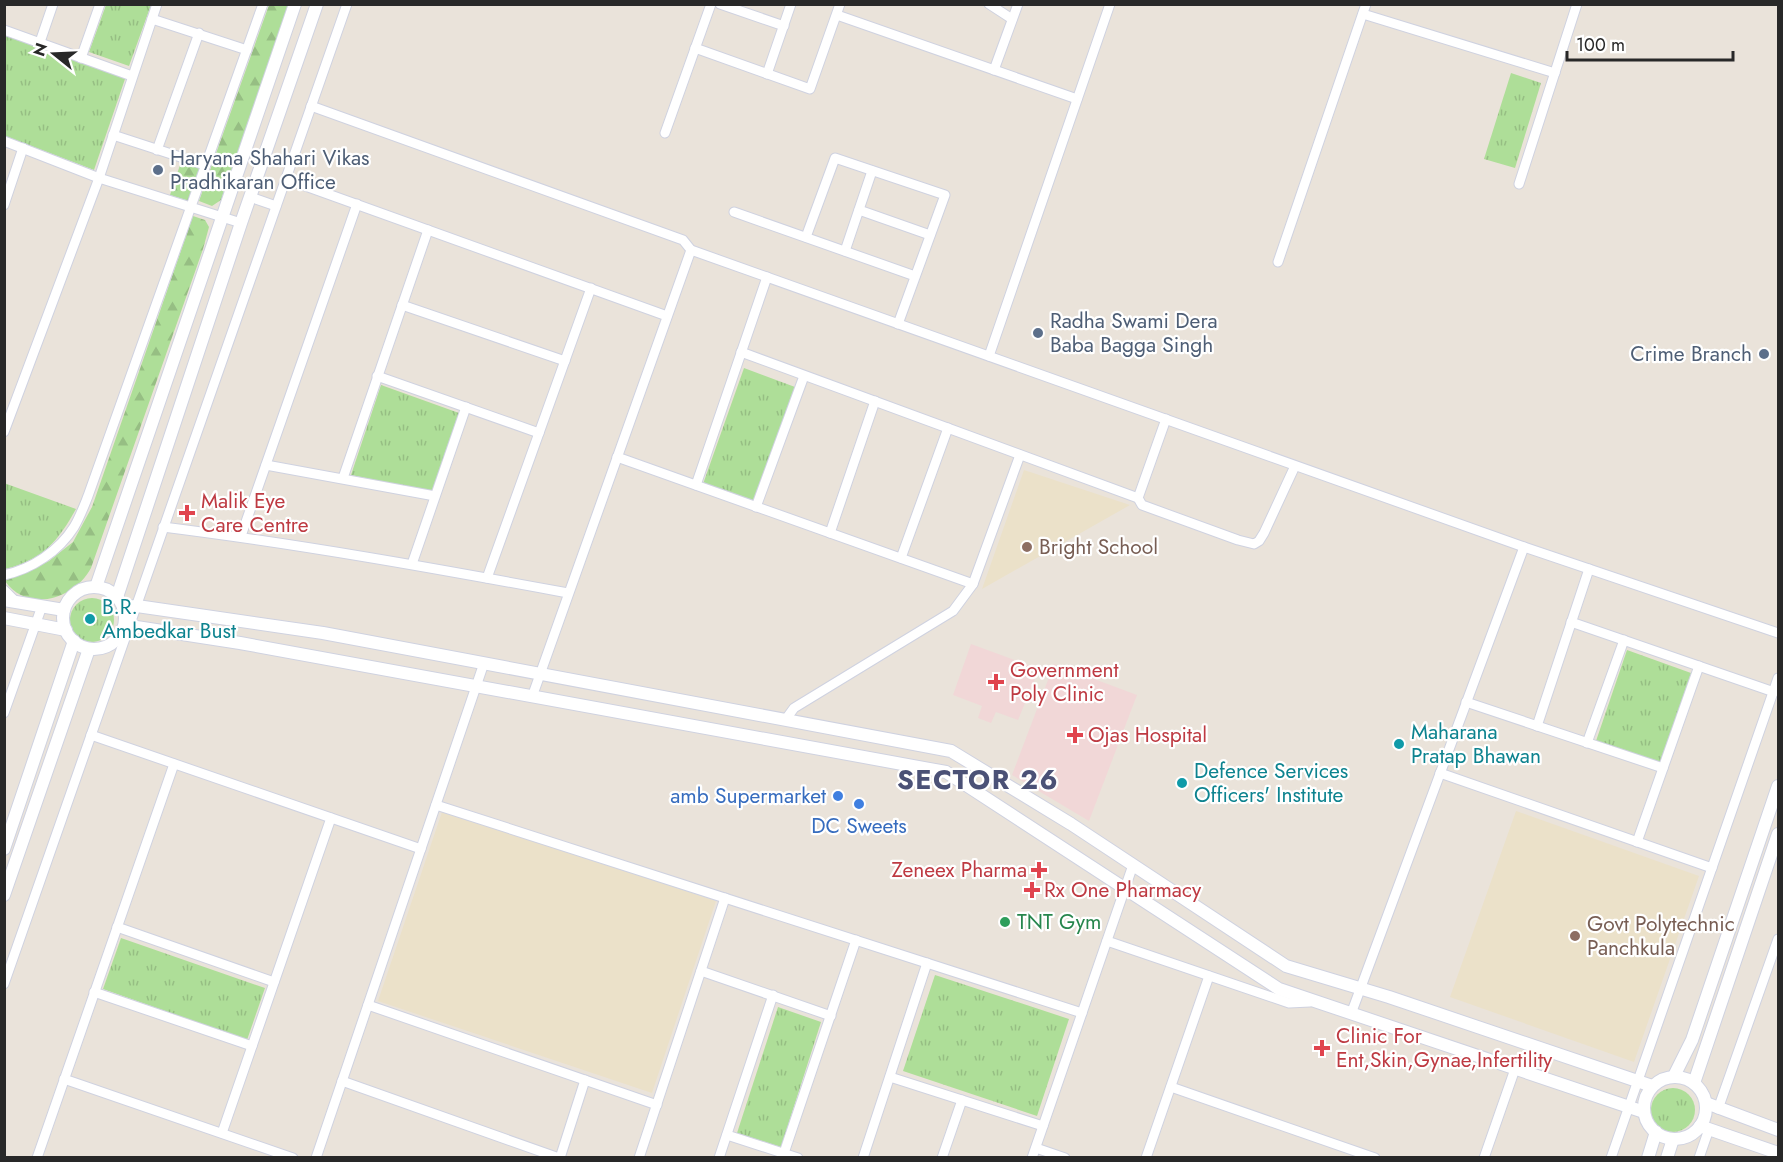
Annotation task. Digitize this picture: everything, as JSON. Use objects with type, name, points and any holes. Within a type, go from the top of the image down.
[{"type":"street","points":[[40,42],[53,4]]},
{"type":"street","points":[[81,58],[100,4]]},
{"type":"street","points":[[4,432],[99,178],[156,4]]},
{"type":"street","points":[[96,587],[295,4]]},
{"type":"street","points":[[126,628],[120,602],[249,197],[317,4]]},
{"type":"street","points":[[4,984],[126,628],[136,606],[347,4]]},
{"type":"street","points":[[665,133],[711,4]]},
{"type":"street","points":[[720,4],[784,26]]},
{"type":"street","points":[[767,74],[791,4]]},
{"type":"street","points":[[695,48],[810,89],[840,4]]},
{"type":"street","points":[[989,4],[1012,19]]},
{"type":"street","points":[[994,70],[1018,4]]},
{"type":"street","points":[[989,356],[1110,4]]},
{"type":"street","points":[[1520,184],[1577,4]]},
{"type":"street","points":[[4,575],[46,558],[74,527],[88,496],[262,5]]},
{"type":"street","points":[[1278,262],[1365,9],[1555,73]]},
{"type":"street","points":[[837,15],[1077,99]]},
{"type":"street","points":[[152,19],[247,50]]},
{"type":"street","points":[[4,30],[132,76]]},
{"type":"street","points":[[157,150],[199,33]]},
{"type":"street","points":[[311,106],[683,240],[691,250],[1524,547],[1779,633]]},
{"type":"street","points":[[113,135],[205,165]]},
{"type":"street","points":[[4,141],[99,178],[241,223]]},
{"type":"street","points":[[4,205],[23,148]]},
{"type":"street","points":[[806,237],[835,158],[945,195],[898,324]]},
{"type":"street","points":[[845,251],[872,171]]},
{"type":"street","points":[[286,178],[667,315]]},
{"type":"street","points":[[249,197],[276,206]]},
{"type":"street","points":[[241,537],[357,204]]},
{"type":"street","points":[[859,210],[930,235]]},
{"type":"street","points":[[734,212],[915,276]]},
{"type":"street","points":[[343,478],[428,230]]},
{"type":"street","points":[[531,697],[691,250]]},
{"type":"street","points":[[696,485],[767,277]]},
{"type":"street","points":[[487,578],[591,288]]},
{"type":"street","points":[[402,305],[565,361]]},
{"type":"street","points":[[741,352],[1138,498],[1142,505],[1254,544],[1264,533],[1295,465]]},
{"type":"street","points":[[756,507],[804,375]]},
{"type":"street","points":[[377,376],[539,433]]},
{"type":"street","points":[[830,533],[875,401]]},
{"type":"street","points":[[412,564],[466,407]]},
{"type":"street","points":[[1138,498],[1166,419]]},
{"type":"street","points":[[901,558],[948,428]]},
{"type":"street","points":[[786,719],[794,708],[953,611],[973,584],[1020,455]]},
{"type":"street","points":[[616,457],[973,584]]},
{"type":"street","points":[[266,465],[435,496]]},
{"type":"street","points":[[163,527],[412,564],[568,593]]},
{"type":"street","points":[[1351,1014],[1524,547]]},
{"type":"street","points":[[1537,726],[1589,569]]},
{"type":"street","points":[[126,628],[109,645],[89,649],[74,642],[66,630],[63,620],[64,610],[76,593],[85,588],[96,587],[104,589],[120,602],[136,606],[323,633],[951,751],[1071,824],[1286,966],[1360,988],[1652,1086]]},
{"type":"street","points":[[4,590],[10,601],[64,610]]},
{"type":"street","points":[[4,713],[42,606]]},
{"type":"street","points":[[4,618],[66,630]]},
{"type":"street","points":[[1571,622],[1774,692]]},
{"type":"street","points":[[126,628],[240,643],[946,772],[1279,989],[1644,1112]]},
{"type":"street","points":[[1587,743],[1624,640]]},
{"type":"street","points":[[4,849],[74,642]]},
{"type":"street","points":[[4,895],[89,649]]},
{"type":"street","points":[[316,1158],[484,663]]},
{"type":"street","points":[[1637,842],[1699,666]]},
{"type":"street","points":[[1611,1158],[1779,678]]},
{"type":"street","points":[[1466,702],[1663,768]]},
{"type":"street","points":[[91,735],[421,849]]},
{"type":"street","points":[[37,1158],[174,764]]},
{"type":"street","points":[[1440,773],[1712,868]]},
{"type":"street","points":[[1674,1076],[1692,1040],[1779,786]]},
{"type":"street","points":[[436,805],[1082,1013]]},
{"type":"street","points":[[222,1133],[331,818]]},
{"type":"street","points":[[1694,1083],[1779,834]]},
{"type":"street","points":[[1032,1158],[1133,865]]},
{"type":"street","points":[[639,1158],[725,898]]},
{"type":"street","points":[[117,927],[274,982]]},
{"type":"street","points":[[1718,1109],[1779,939]]},
{"type":"street","points":[[784,1153],[856,940]]},
{"type":"street","points":[[1107,941],[1289,1003],[1316,1001]]},
{"type":"street","points":[[863,1158],[927,963]]},
{"type":"street","points":[[701,971],[831,1016]]},
{"type":"street","points":[[1146,1158],[1209,976]]},
{"type":"street","points":[[94,992],[252,1046]]},
{"type":"street","points":[[719,1158],[773,995]]},
{"type":"street","points":[[368,1005],[657,1105]]},
{"type":"street","points":[[1484,1158],[1515,1069]]},
{"type":"street","points":[[1699,1158],[1704,1127],[1706,1111],[1706,1103],[1700,1089],[1685,1078],[1674,1076],[1658,1081],[1652,1086],[1644,1103],[1644,1112],[1650,1127],[1656,1132],[1673,1139],[1683,1138],[1704,1127],[1779,1153]]},
{"type":"street","points":[[890,1077],[1043,1126]]},
{"type":"street","points":[[64,1079],[222,1133],[265,1153],[292,1158]]},
{"type":"street","points":[[342,1081],[559,1158],[585,1080]]},
{"type":"street","points":[[1170,1087],[1375,1158]]},
{"type":"street","points":[[942,1158],[962,1100]]},
{"type":"street","points":[[1706,1103],[1779,1130]]},
{"type":"street","points":[[1648,1158],[1656,1132]]},
{"type":"street","points":[[727,1135],[798,1158]]},
{"type":"street","points":[[1666,1158],[1673,1139]]},
{"type":"street","points":[[1036,1148],[1065,1158]]},
{"type":"shaded area","name":"Bright School","points":[[1024,470],[1130,505],[982,589]]},
{"type":"shaded area","name":"Government Poly Clinic","points":[[971,644],[1039,669],[1018,720],[996,712],[991,723],[978,718],[982,706],[953,695]]},
{"type":"shaded area","name":"Ojas Hospital","points":[[1054,664],[1137,695],[1089,821],[1012,775]]},
{"type":"shaded area","points":[[443,809],[716,901],[652,1093],[378,1001]]},
{"type":"shaded area","name":"Govt Polytechnic Panchkula","points":[[1516,811],[1699,876],[1634,1062],[1450,997]]},
{"type":"green space","points":[[106,5],[151,5],[129,66],[89,52]]},
{"type":"green space","points":[[269,5],[290,5],[221,200],[212,206],[199,201]]},
{"type":"green space","points":[[4,33],[126,76],[94,170],[5,136]]},
{"type":"green space","points":[[1511,73],[1541,83],[1515,168],[1484,159]]},
{"type":"green space","points":[[181,162],[200,168],[189,201],[170,195]]},
{"type":"green space","points":[[193,216],[205,220],[209,227],[203,249],[91,568],[83,579],[62,595],[50,599],[25,597],[14,591],[5,581],[49,561],[73,542],[92,507]]},
{"type":"green space","points":[[744,368],[795,387],[754,502],[703,484]]},
{"type":"green space","points":[[381,385],[459,413],[433,492],[351,475]]},
{"type":"green space","points":[[4,483],[76,509],[63,531],[48,548],[30,560],[5,569]]},
{"type":"green space","points":[[92,598],[108,604],[114,620],[108,636],[92,642],[76,636],[70,620],[76,604]]},
{"type":"green space","points":[[1627,650],[1691,673],[1661,763],[1596,741]]},
{"type":"green space","points":[[121,938],[265,988],[247,1040],[103,989]]},
{"type":"green space","points":[[935,975],[1069,1019],[1037,1116],[903,1071]]},
{"type":"green space","points":[[778,1007],[821,1022],[781,1147],[737,1133]]},
{"type":"green space","points":[[1673,1088],[1688,1095],[1695,1110],[1688,1125],[1673,1132],[1658,1125],[1651,1110],[1658,1095]]},
{"type":"place","name":"Haryana Shahari Vikas Pradhikaran Office","points":[[158,170]]},
{"type":"place","name":"Radha Swami Dera Baba Bagga Singh","points":[[1038,333]]},
{"type":"place","name":"Crime Branch","points":[[1764,354]]},
{"type":"place","name":"Malik Eye Care Centre","points":[[187,513]]},
{"type":"place","name":"Bright School","points":[[1027,547]]},
{"type":"place","name":"B.R. Ambedkar Bust","points":[[90,619]]},
{"type":"place","name":"Government Poly Clinic","points":[[996,682]]},
{"type":"place","name":"Ojas Hospital","points":[[1075,735]]},
{"type":"place","name":"Maharana Pratap Bhawan","points":[[1399,744]]},
{"type":"place","name":"Defence Services Officers' Institute","points":[[1182,783]]},
{"type":"place","name":"amb Supermarket","points":[[838,796]]},
{"type":"place","name":"DC Sweets","points":[[859,804]]},
{"type":"place","name":"Zeneex Pharma","points":[[1039,870]]},
{"type":"place","name":"Rx One Pharmacy","points":[[1032,890]]},
{"type":"place","name":"TNT Gym","points":[[1005,922]]},
{"type":"place","name":"Govt Polytechnic Panchkula","points":[[1575,936]]},
{"type":"place","name":"Clinic For Ent,Skin,Gynae,Infertility","points":[[1322,1048]]},
{"type":"district","name":"SECTOR 26","points":[[978,779]]}]
